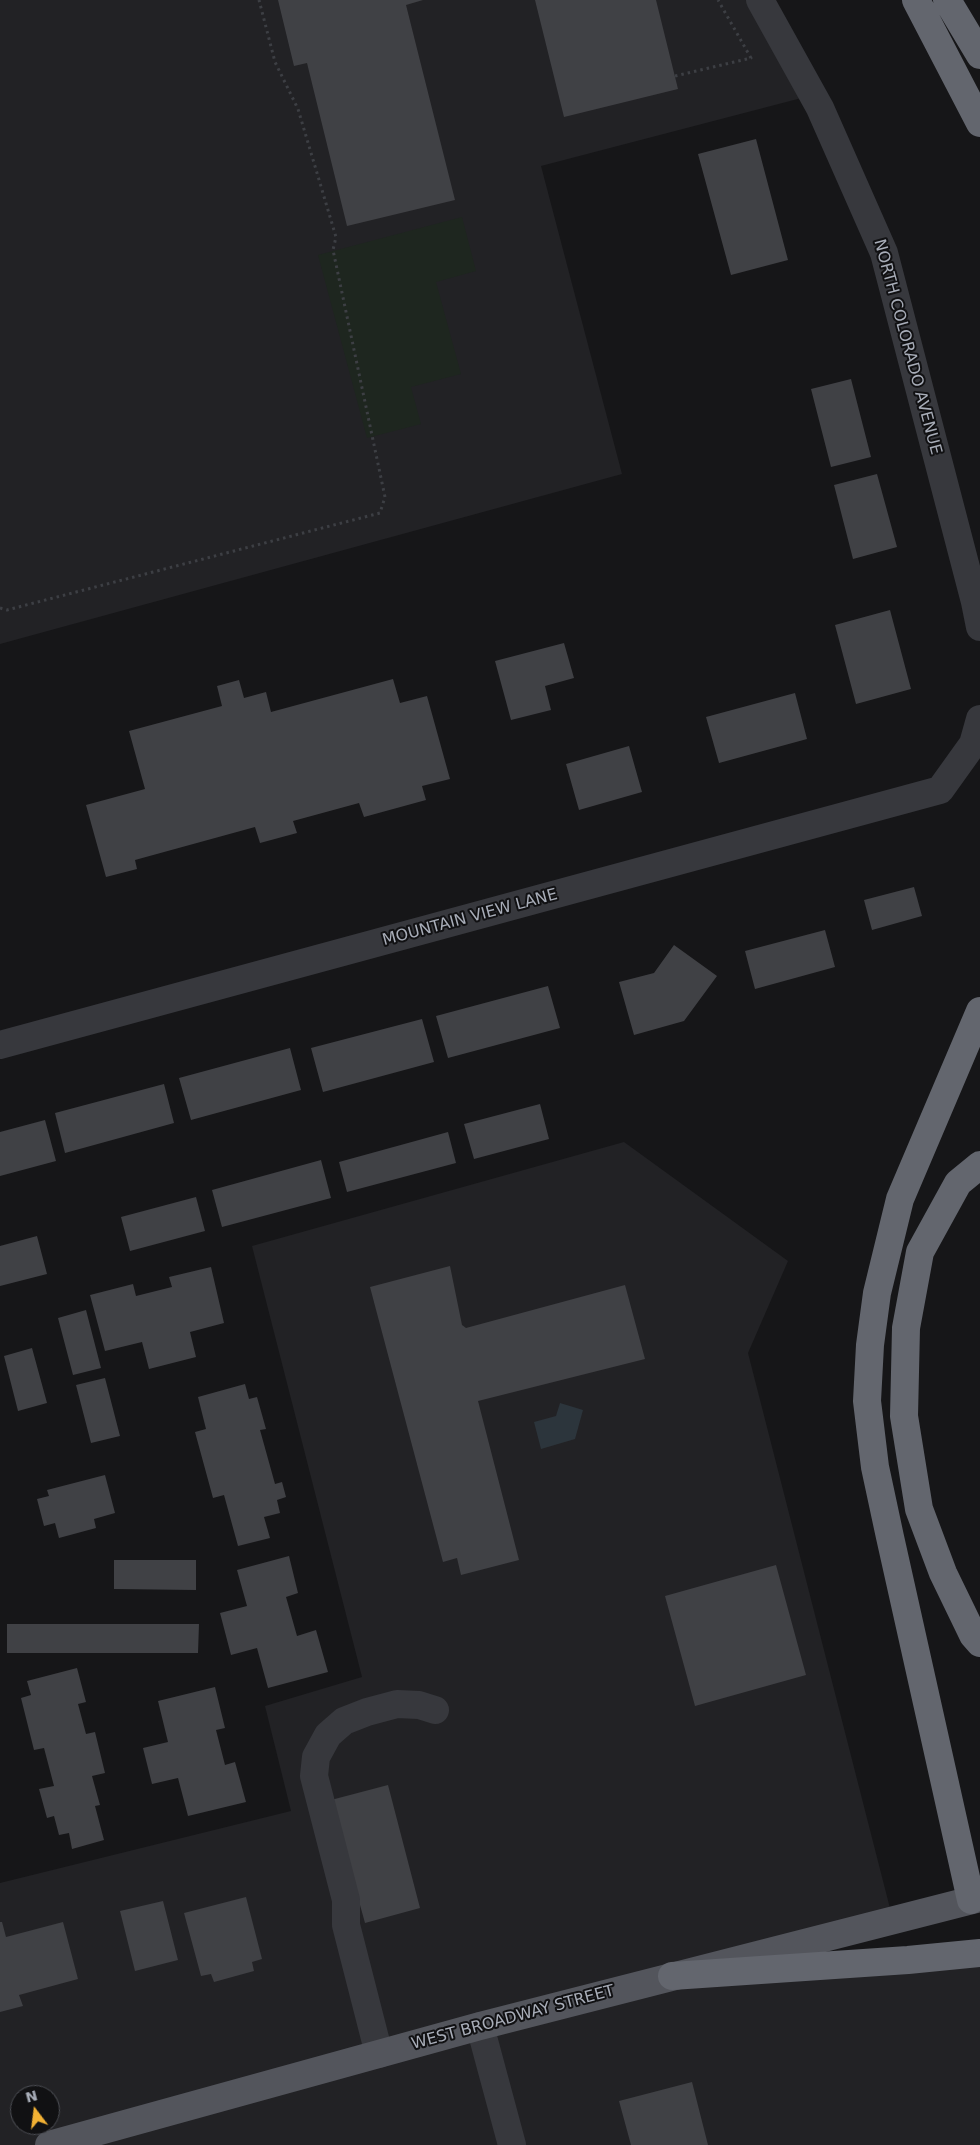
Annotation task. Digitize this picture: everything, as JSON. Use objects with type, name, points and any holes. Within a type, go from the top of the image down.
[{"type":"highway","points":[[916,0],[980,123]]},
{"type":"highway","points":[[947,0],[980,55]]},
{"type":"highway","points":[[976,1899],[890,1537],[876,1467],[867,1400],[870,1345],[877,1293],[900,1199],[980,1011]]},
{"type":"highway","points":[[980,1165],[958,1183],[920,1252],[906,1328],[904,1416],[919,1509],[943,1573],[980,1644]]},
{"type":"highway","points":[[672,1976],[908,1960],[980,1953]]},
{"type":"main road","name":"WEST BROADWAY STREET","points":[[49,2145],[480,2026],[976,1899]]},
{"type":"street","name":"NORTH COLORADO AVENUE","points":[[760,0],[820,108],[884,253],[980,627]]},
{"type":"street","name":"MOUNTAIN VIEW LANE","points":[[0,1045],[940,790],[973,744],[980,718]]},
{"type":"street","points":[[379,2054],[346,1926],[346,1900],[314,1776],[316,1757],[328,1735],[344,1721],[367,1712],[397,1704],[419,1705],[435,1710]]},
{"type":"street","points":[[480,2026],[512,2145]]},
{"type":"path","points":[[0,608],[7,610],[380,513],[385,497],[333,250],[336,237],[298,108],[275,62],[259,0]]},
{"type":"path","points":[[675,76],[751,58],[718,0]]},
{"type":"shaded area","points":[[0,0],[760,0],[813,95],[541,166],[622,474],[0,644]]},
{"type":"shaded area","points":[[462,217],[476,271],[436,282],[461,374],[411,387],[421,424],[367,438],[318,255]]},
{"type":"shaded area","points":[[624,1142],[788,1261],[748,1353],[893,1920],[690,1974],[980,1966],[980,2145],[0,2145],[0,1883],[291,1811],[265,1706],[362,1677],[252,1246]]},
{"type":"shaded area","points":[[560,1403],[583,1410],[575,1439],[541,1449],[534,1422],[556,1416]]},
{"type":"building","points":[[278,0],[423,0],[406,5],[455,200],[347,226],[307,63],[294,66]]},
{"type":"building","points":[[535,0],[656,0],[678,89],[564,117]]},
{"type":"building","points":[[756,139],[788,260],[731,275],[698,154]]},
{"type":"building","points":[[851,379],[871,457],[831,467],[811,389]]},
{"type":"building","points":[[877,474],[897,547],[853,559],[834,485]]},
{"type":"building","points":[[890,610],[911,689],[856,704],[835,625]]},
{"type":"building","points":[[564,643],[574,678],[545,686],[551,710],[511,720],[495,661]]},
{"type":"building","points":[[393,679],[400,703],[427,696],[450,779],[422,786],[426,800],[364,817],[359,803],[293,821],[297,833],[260,843],[255,827],[135,860],[137,869],[106,877],[86,805],[145,789],[129,731],[222,706],[217,686],[239,680],[244,698],[266,692],[271,712]]},
{"type":"building","points":[[795,693],[807,739],[719,763],[706,717]]},
{"type":"building","points":[[629,746],[642,792],[579,810],[566,764]]},
{"type":"building","points":[[914,887],[922,916],[872,930],[864,900]]},
{"type":"building","points":[[825,930],[835,967],[755,989],[745,951]]},
{"type":"building","points":[[674,945],[717,976],[684,1021],[634,1035],[619,982],[654,973]]},
{"type":"building","points":[[548,986],[560,1028],[448,1058],[436,1016]]},
{"type":"building","points":[[422,1019],[434,1062],[323,1092],[311,1048]]},
{"type":"building","points":[[290,1048],[301,1090],[191,1120],[179,1078]]},
{"type":"building","points":[[164,1084],[174,1123],[65,1153],[55,1113]]},
{"type":"building","points":[[540,1104],[549,1139],[474,1159],[464,1124]]},
{"type":"building","points":[[45,1120],[56,1161],[0,1176],[0,1132]]},
{"type":"building","points":[[448,1132],[456,1163],[347,1192],[339,1162]]},
{"type":"building","points":[[321,1160],[331,1198],[222,1227],[212,1190]]},
{"type":"building","points":[[196,1197],[205,1231],[130,1251],[121,1217]]},
{"type":"building","points":[[37,1236],[47,1274],[0,1286],[0,1246]]},
{"type":"building","points":[[450,1266],[462,1325],[466,1328],[625,1285],[645,1359],[478,1401],[519,1560],[461,1575],[457,1558],[443,1562],[370,1287]]},
{"type":"building","points":[[211,1267],[224,1323],[190,1332],[196,1357],[149,1369],[142,1342],[105,1351],[90,1295],[133,1284],[136,1296],[172,1287],[169,1277]]},
{"type":"building","points":[[86,1310],[101,1368],[73,1375],[58,1318]]},
{"type":"building","points":[[32,1348],[47,1403],[18,1411],[4,1356]]},
{"type":"building","points":[[105,1378],[120,1436],[91,1443],[76,1385]]},
{"type":"building","points":[[245,1384],[249,1399],[257,1397],[266,1429],[260,1430],[275,1484],[282,1482],[286,1497],[277,1500],[280,1513],[264,1517],[270,1538],[238,1546],[224,1495],[213,1498],[195,1432],[206,1429],[198,1397]]},
{"type":"building","points":[[105,1475],[115,1513],[94,1519],[96,1528],[59,1538],[55,1523],[44,1526],[37,1499],[49,1496],[47,1490]]},
{"type":"building","points":[[289,1556],[298,1593],[286,1597],[297,1636],[316,1630],[328,1672],[268,1688],[257,1648],[231,1655],[220,1613],[247,1606],[237,1570]]},
{"type":"building","points":[[114,1560],[196,1560],[196,1590],[114,1589]]},
{"type":"building","points":[[776,1565],[806,1675],[695,1706],[665,1596]]},
{"type":"building","points":[[7,1624],[199,1624],[198,1653],[7,1653]]},
{"type":"building","points":[[77,1668],[86,1702],[78,1704],[86,1734],[95,1732],[105,1773],[92,1776],[100,1805],[95,1806],[104,1840],[72,1849],[69,1833],[59,1835],[54,1816],[47,1818],[39,1789],[54,1786],[44,1748],[34,1750],[21,1698],[31,1695],[27,1681]]},
{"type":"building","points":[[215,1687],[225,1728],[216,1730],[225,1765],[235,1762],[246,1802],[188,1816],[178,1778],[152,1784],[143,1748],[168,1742],[158,1701]]},
{"type":"building","points":[[388,1785],[420,1908],[365,1923],[331,1800]]},
{"type":"building","points":[[246,1897],[262,1959],[252,1962],[254,1971],[214,1982],[211,1974],[201,1976],[184,1913]]},
{"type":"building","points":[[163,1901],[178,1960],[135,1971],[120,1911]]},
{"type":"building","points":[[0,1922],[2,1922],[6,1937],[63,1922],[78,1979],[19,1995],[23,2006],[0,2012]]},
{"type":"building","points":[[692,2082],[708,2145],[631,2145],[619,2101]]}]
